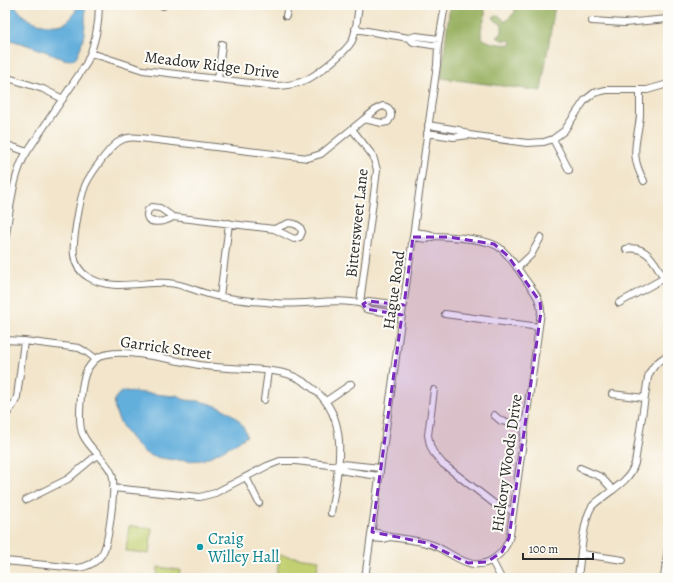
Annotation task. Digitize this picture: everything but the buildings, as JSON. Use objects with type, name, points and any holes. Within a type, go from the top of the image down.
[{"type":"street","points":[[5,240],[17,174],[21,162],[84,68],[91,53],[98,27],[99,5]]},
{"type":"street","points":[[286,16],[288,5]]},
{"type":"street","name":"Meadow Ridge Drive","points":[[91,53],[136,68],[275,86],[288,85],[301,82],[316,74],[345,51],[352,40],[359,5]]},
{"type":"street","name":"Hague Road","points":[[365,578],[404,305],[438,46],[445,5]]},
{"type":"street","points":[[592,21],[624,23],[668,19]]},
{"type":"street","points":[[355,29],[409,38],[416,36],[439,39]]},
{"type":"street","points":[[409,38],[413,42],[438,46]]},
{"type":"street","points":[[218,79],[222,44]]},
{"type":"street","points":[[5,77],[43,89],[63,99]]},
{"type":"street","points":[[427,133],[454,137],[469,135],[528,143],[539,143],[553,139],[567,127],[582,104],[591,94],[606,90],[640,91],[668,84]]},
{"type":"street","points":[[640,91],[640,117],[634,152],[636,165],[644,181]]},
{"type":"street","points":[[364,119],[321,154],[308,158],[134,137],[120,141],[110,149],[87,182],[82,196],[73,251],[78,267],[85,275],[98,282],[128,286],[169,283],[208,294],[282,304],[338,302],[361,304],[368,301],[404,305]]},
{"type":"street","points":[[428,125],[459,130],[469,135]]},
{"type":"street","name":"Bittersweet Lane","points":[[352,130],[373,156],[377,170],[361,304]]},
{"type":"street","points":[[553,139],[569,170]]},
{"type":"street","points":[[5,144],[27,152]]},
{"type":"street","points":[[173,217],[274,229]]},
{"type":"street","points":[[220,296],[229,223]]},
{"type":"street","name":"Hickory Woods Drive","points":[[413,235],[427,239],[434,236],[494,244],[503,251],[517,268],[539,299],[541,312],[510,535],[507,545],[502,552],[492,560]]},
{"type":"street","points":[[517,268],[531,255],[541,237]]},
{"type":"street","points":[[626,249],[635,248],[644,250],[648,253],[666,277],[668,286]]},
{"type":"street","points":[[619,303],[666,277]]},
{"type":"street","points":[[361,304],[366,309],[402,315]]},
{"type":"street","points":[[444,314],[539,327]]},
{"type":"street","points":[[5,340],[79,348],[88,352],[96,359],[88,368],[85,375],[79,423],[81,432],[85,439],[111,472],[114,488],[105,550],[92,564],[77,568],[5,561]]},
{"type":"street","points":[[5,416],[14,404],[17,395],[24,341]]},
{"type":"street","name":"Garrick Street","points":[[96,359],[104,355],[117,353],[152,357],[206,367],[285,373],[310,385],[326,402],[334,417],[339,433],[340,446],[331,513]]},
{"type":"street","points":[[578,578],[586,520],[590,510],[594,505],[627,479],[634,468],[644,398],[650,372],[657,362],[668,355]]},
{"type":"street","points":[[264,400],[268,371]]},
{"type":"street","points":[[326,402],[351,384]]},
{"type":"street","points":[[434,390],[428,435],[433,452],[440,461],[496,505],[513,511]]},
{"type":"street","points":[[612,394],[644,398]]},
{"type":"street","points":[[494,415],[501,421],[525,425]]},
{"type":"street","points":[[26,500],[71,477],[98,454]]},
{"type":"street","points":[[114,488],[200,497],[215,493],[270,464],[284,461],[338,466],[342,464],[380,468]]},
{"type":"street","points":[[338,466],[345,471],[379,476]]},
{"type":"street","points":[[580,468],[601,478],[613,490]]},
{"type":"street","points":[[246,477],[259,503]]},
{"type":"street","points":[[372,535],[384,539],[390,538],[427,543],[458,559],[473,564],[480,564],[492,560],[500,578]]},
{"type":"street","points":[[665,575],[668,547]]},
{"type":"street","points":[[582,554],[623,560]]},
{"type":"highlighted area","points":[[413,237],[449,237],[494,244],[508,256],[540,302],[541,312],[509,538],[502,552],[487,562],[468,563],[427,543],[372,532],[402,315],[366,309],[363,304],[368,301],[404,305]]},
{"type":"green space","points":[[450,5],[483,5],[485,16],[481,28],[481,35],[483,39],[493,43],[512,44],[510,40],[502,40],[497,37],[502,33],[502,24],[496,21],[493,17],[499,15],[505,22],[515,12],[515,5],[555,5],[541,91],[441,78]]},
{"type":"green space","points":[[129,526],[152,528],[149,554],[126,551]]},
{"type":"green space","points":[[280,555],[319,560],[315,578],[276,578]]},
{"type":"green space","points":[[158,567],[180,570],[179,578],[157,578]]},
{"type":"water","points":[[5,5],[14,5],[24,16],[34,22],[55,25],[67,22],[73,15],[78,5],[85,5],[83,40],[75,59],[63,59],[19,42],[5,39]]},
{"type":"water","points":[[125,391],[173,396],[178,395],[185,400],[198,401],[214,405],[234,416],[244,428],[247,436],[231,446],[201,460],[173,460],[151,456],[134,442],[120,422],[116,412],[114,403],[117,396]]},
{"type":"place","name":"Craig Willey Hall","points":[[200,547]]}]
